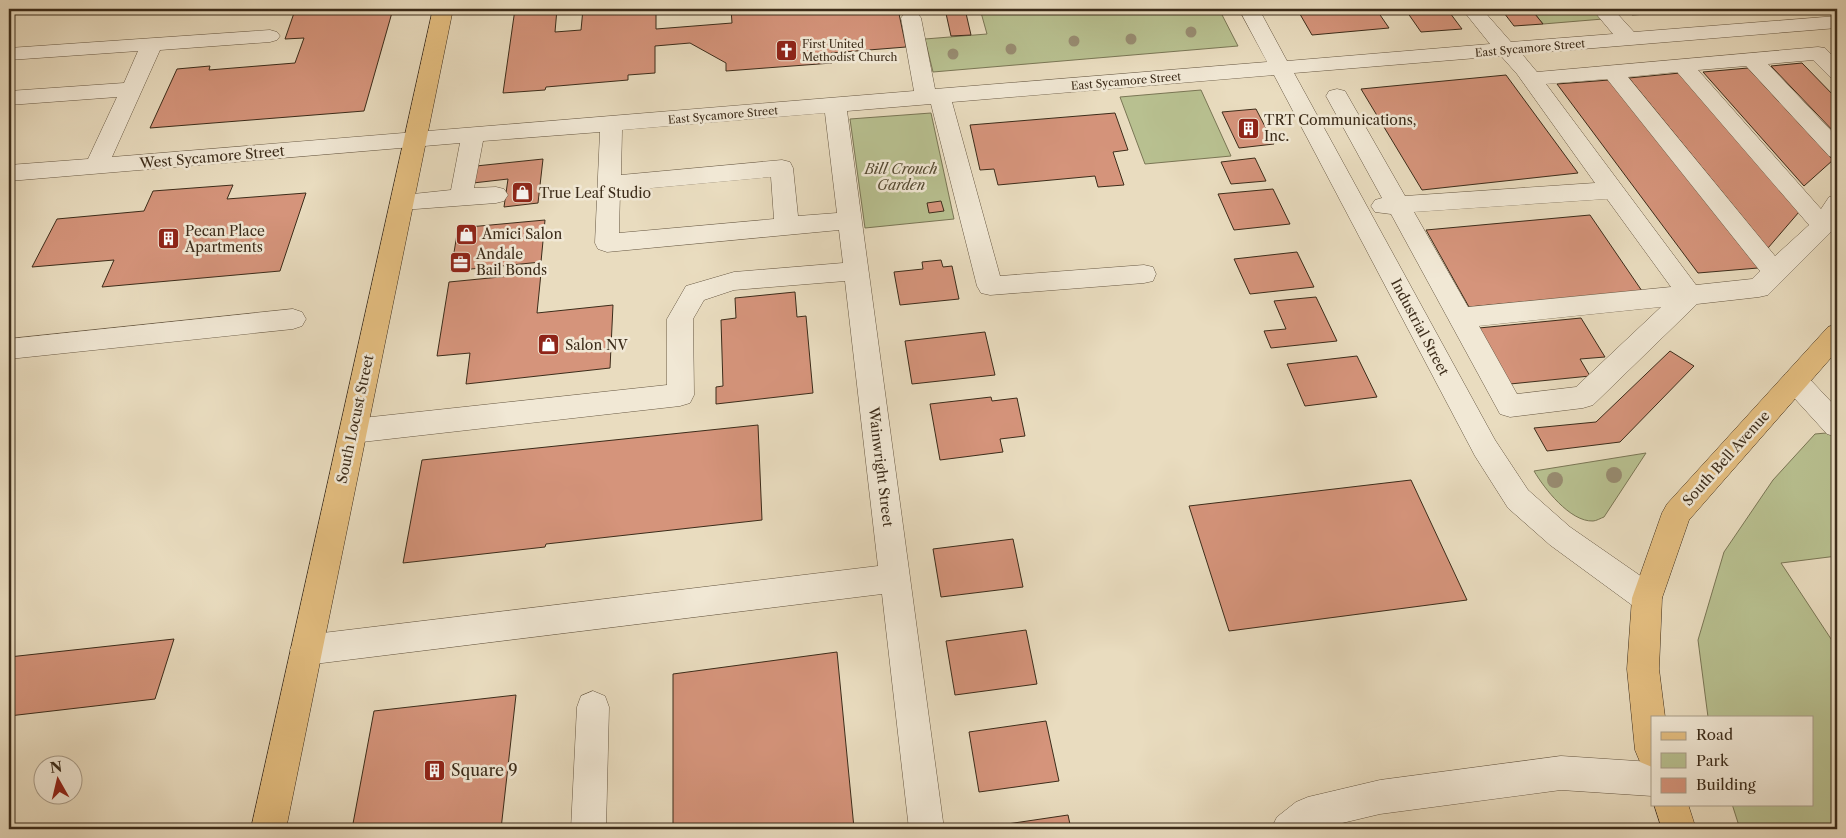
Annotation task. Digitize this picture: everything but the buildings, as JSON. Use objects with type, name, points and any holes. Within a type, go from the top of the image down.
[{"type":"main road","name":"South Locust Street","points":[[268,829],[443,9]]},
{"type":"main road","name":"South Bell Avenue","points":[[1651,741],[1643,669],[1647,598],[1677,513],[1837,334]]},
{"type":"main road","points":[[1672,806],[1679,829]]},
{"type":"street","name":"Industrial Street","points":[[1249,9],[1485,448],[1518,499],[1560,536],[1647,598]]},
{"type":"street","points":[[1472,9],[1531,78],[1690,295]]},
{"type":"street","points":[[1602,9],[1637,39]]},
{"type":"street","points":[[1619,9],[1637,39]]},
{"type":"street","points":[[910,18],[990,286],[1144,274]]},
{"type":"street","name":"East Sycamore Street","points":[[415,140],[1837,22]]},
{"type":"street","points":[[9,54],[270,36]]},
{"type":"street","points":[[96,166],[152,44]]},
{"type":"street","points":[[1531,78],[1818,53],[1837,72]]},
{"type":"street","points":[[1751,59],[1837,151]]},
{"type":"street","points":[[1682,65],[1823,226]]},
{"type":"street","points":[[1612,71],[1774,272]]},
{"type":"street","points":[[9,98],[131,89]]},
{"type":"street","points":[[1337,96],[1510,406],[1583,397],[1690,295]]},
{"type":"street","name":"Wainwright Street","points":[[835,105],[927,829]]},
{"type":"street","points":[[612,124],[611,184],[607,243],[850,220]]},
{"type":"street","points":[[461,198],[474,135]]},
{"type":"street","name":"West Sycamore Street","points":[[9,173],[415,140]]},
{"type":"street","points":[[611,184],[782,168],[787,226]]},
{"type":"street","points":[[1356,208],[1613,190]]},
{"type":"street","points":[[402,202],[496,195]]},
{"type":"street","points":[[1460,318],[1759,288],[1823,226],[1837,203]]},
{"type":"street","points":[[353,431],[680,395],[680,319],[695,293],[734,281],[856,271]]},
{"type":"street","points":[[9,349],[293,319]]},
{"type":"street","points":[[1795,382],[1837,426]]},
{"type":"street","points":[[306,650],[895,578]]},
{"type":"street","points":[[588,829],[593,706]]},
{"type":"street","points":[[1289,829],[1308,814],[1380,797],[1561,773],[1651,779]]},
{"type":"green space","points":[[980,9],[1219,9],[1238,46],[933,72],[925,39],[987,34]]},
{"type":"green space","points":[[1531,9],[1595,9],[1603,19],[1543,24]]},
{"type":"green space","points":[[1627,9],[1678,9],[1681,12],[1632,15]]},
{"type":"green space","points":[[1201,90],[1231,156],[1145,164],[1120,97]]},
{"type":"green space","name":"Bill Crouch Garden","points":[[931,113],[954,219],[865,228],[850,119]]},
{"type":"green space","points":[[1826,433],[1837,436],[1837,556],[1781,563],[1837,648],[1837,829],[1740,829],[1733,806],[1814,806],[1814,716],[1708,716],[1698,640],[1724,552],[1773,480],[1815,434]]},
{"type":"green space","points":[[1646,453],[1604,517],[1594,521],[1584,520],[1567,510],[1551,495],[1534,471]]},
{"type":"place","name":"First United Methodist Church","points":[[786,50]]},
{"type":"place","name":"TRT Communications, Inc.","points":[[1248,128]]},
{"type":"place","name":"True Leaf Studio","points":[[523,193]]},
{"type":"place","name":"Amici Salon","points":[[466,234]]},
{"type":"place","name":"Pecan Place Apartments","points":[[169,239]]},
{"type":"place","name":"Andale Bail Bonds","points":[[460,262]]},
{"type":"place","name":"Salon NV","points":[[549,345]]},
{"type":"place","name":"Square 9","points":[[435,770]]}]
